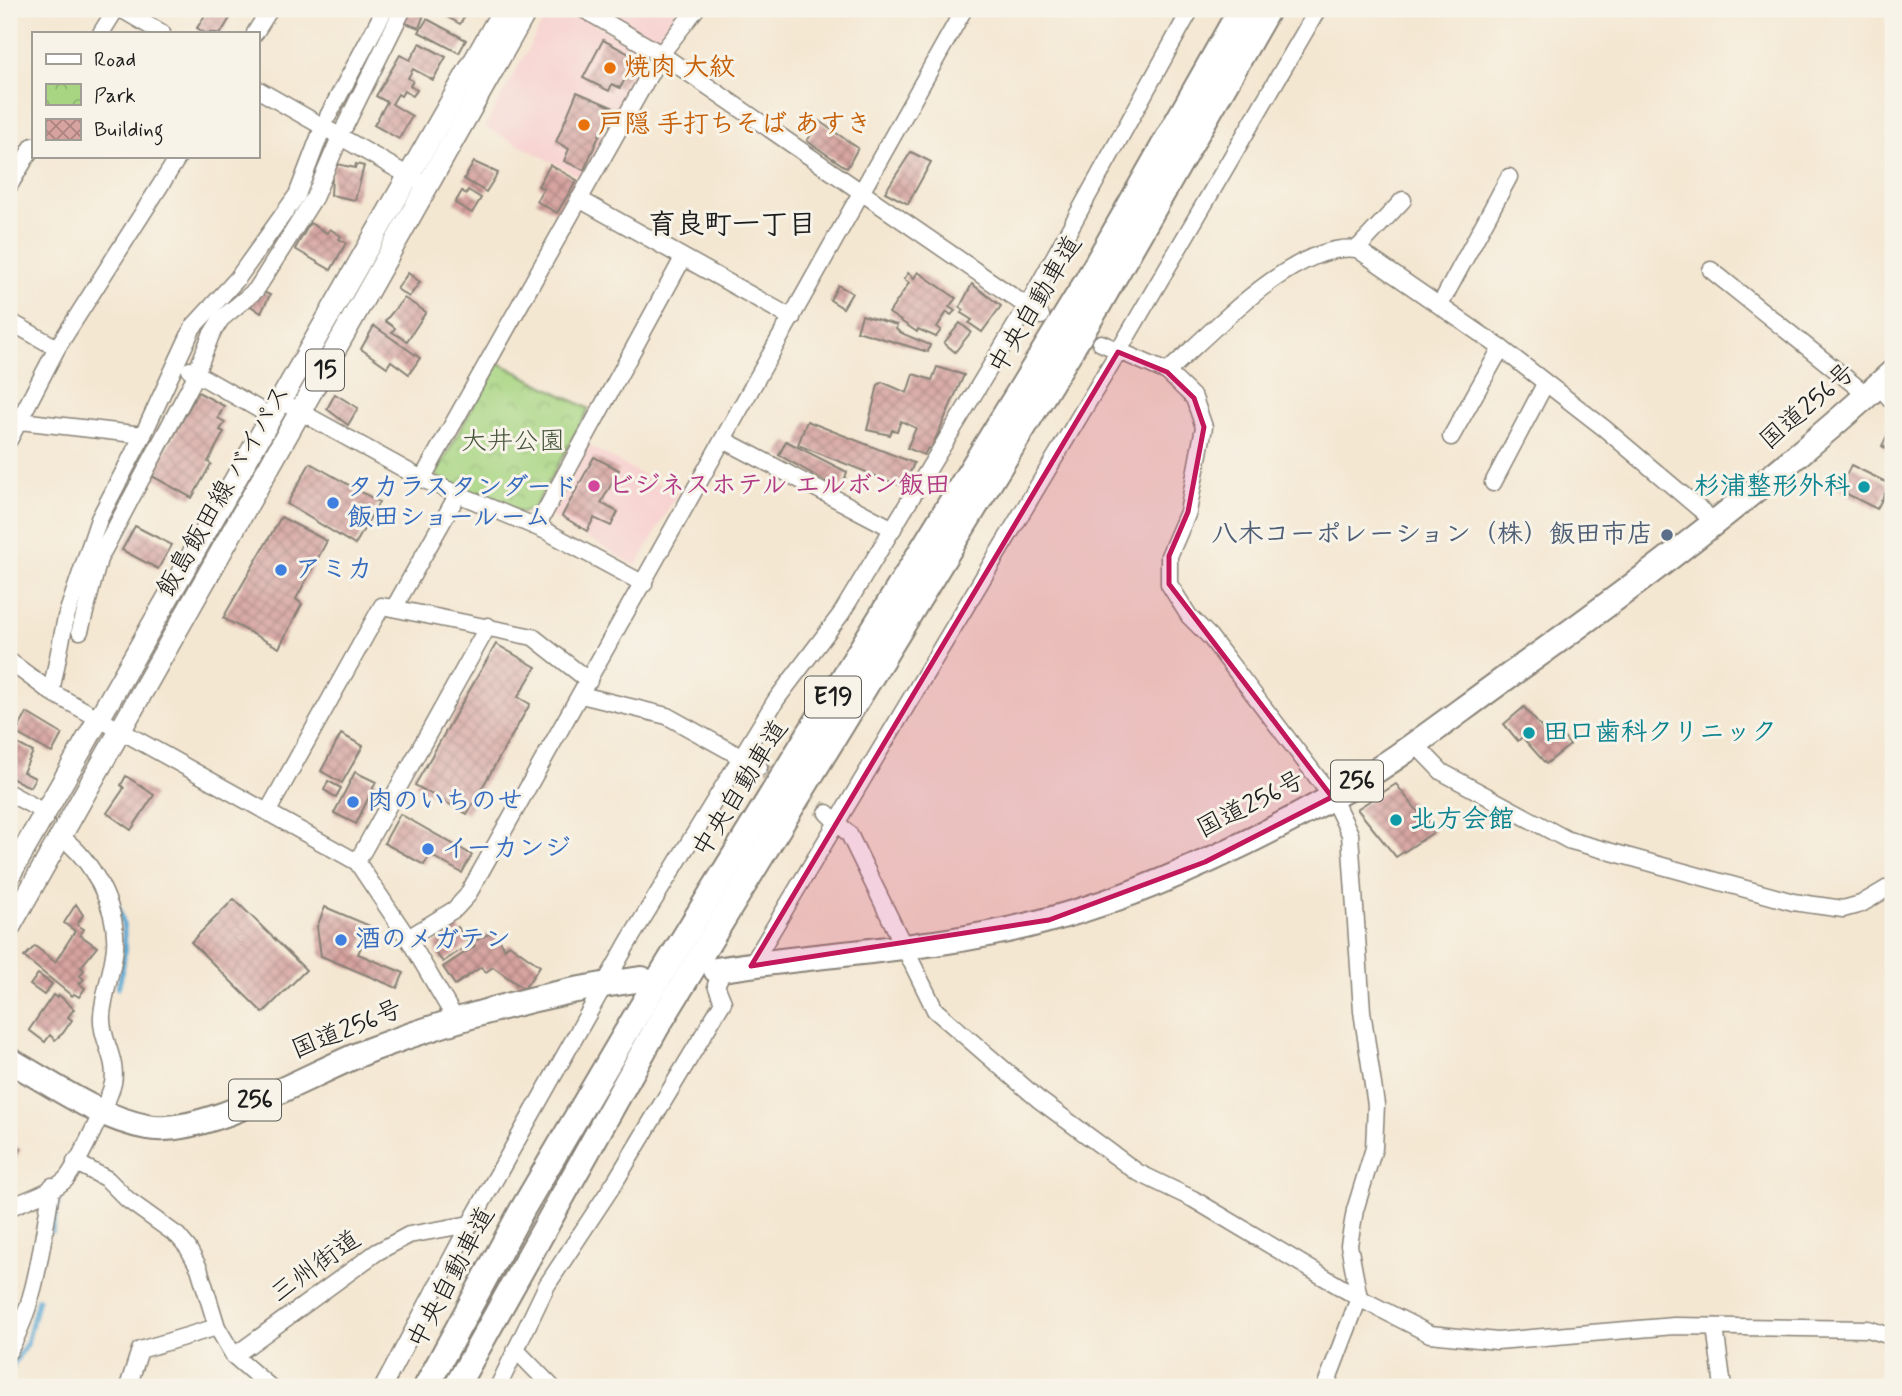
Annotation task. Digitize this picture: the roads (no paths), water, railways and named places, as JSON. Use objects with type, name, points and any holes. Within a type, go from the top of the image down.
[{"type":"highway","name":"中央自動車道","points":[[426,1387],[523,1210],[634,1019],[1085,284],[1241,9]]},
{"type":"highway","name":"中央自動車道","points":[[456,1387],[657,1027],[1084,329],[1268,9]]},
{"type":"highway","name":"国道256号","points":[[720,970],[1004,930],[1104,903],[1205,862],[1332,797],[1414,743],[1573,631],[1883,389]]},
{"type":"highway","name":"国道256号","points":[[9,1060],[101,1111],[147,1127],[195,1124],[373,1049],[456,1020],[605,984],[642,979]]},
{"type":"main road","name":"飯島飯田線 バイパス","points":[[9,876],[504,9]]},
{"type":"main road","name":"飯島飯田線 バイパス","points":[[9,928],[527,9]]},
{"type":"street","points":[[103,32],[119,9],[160,32]]},
{"type":"street","points":[[256,32],[270,9]]},
{"type":"street","points":[[80,631],[99,559],[188,371],[193,327],[237,279],[297,194],[326,122],[385,9]]},
{"type":"street","points":[[51,692],[66,617],[99,519],[143,435],[221,319],[256,290],[314,198],[403,9]]},
{"type":"street","points":[[583,9],[661,54],[1034,312]]},
{"type":"street","points":[[422,479],[661,54],[696,9]]},
{"type":"street","points":[[408,938],[454,909],[467,896],[862,195],[963,9]]},
{"type":"street","points":[[383,1387],[470,1224],[605,984],[741,755],[776,699],[841,614],[1034,312],[1191,9]]},
{"type":"street","points":[[751,965],[832,818],[1118,352],[1318,9]]},
{"type":"street","points":[[259,90],[326,122],[429,187]]},
{"type":"street","points":[[9,186],[32,148]]},
{"type":"street","points":[[9,440],[15,420],[57,348],[178,158]]},
{"type":"street","points":[[1440,304],[1509,177]]},
{"type":"street","points":[[579,199],[792,318]]},
{"type":"street","points":[[1357,249],[1403,200]]},
{"type":"street","points":[[1167,372],[1232,310],[1305,260],[1343,247],[1357,249],[1501,348],[1604,428],[1714,522]]},
{"type":"street","points":[[537,526],[683,258]]},
{"type":"street","points":[[1711,270],[1883,389]]},
{"type":"street","points":[[9,321],[57,348]]},
{"type":"street","points":[[1101,344],[1167,372],[1194,398],[1204,428],[1188,512],[1169,556],[1169,584],[1189,615],[1210,637],[1332,797],[1350,834],[1362,1011],[1376,1105],[1374,1148],[1355,1210],[1349,1245],[1359,1298],[1325,1387]]},
{"type":"street","points":[[1451,436],[1501,348]]},
{"type":"street","points":[[188,371],[260,410]]},
{"type":"street","points":[[1493,483],[1545,384]]},
{"type":"street","points":[[281,401],[422,479],[537,526],[644,584]]},
{"type":"street","points":[[15,420],[143,435]]},
{"type":"street","points":[[724,440],[893,529]]},
{"type":"street","points":[[394,608],[458,494]]},
{"type":"street","points":[[268,811],[382,606],[533,637],[585,688],[667,716],[759,767]]},
{"type":"street","points":[[357,862],[488,626]]},
{"type":"street","points":[[9,661],[51,692],[357,862],[408,938],[456,1020]]},
{"type":"street","points":[[1414,743],[1441,772],[1568,840],[1793,902],[1843,909],[1861,904],[1893,885]]},
{"type":"street","points":[[9,793],[35,807]]},
{"type":"street","points":[[832,818],[849,834],[935,1010],[1038,1099],[1137,1172],[1193,1199],[1359,1298],[1430,1334],[1497,1341],[1674,1326],[1868,1329],[1893,1337]]},
{"type":"street","points":[[9,1208],[65,1179],[113,1083],[112,1058],[103,1031],[102,1016],[114,955],[114,924],[96,879],[78,849],[61,837]]},
{"type":"street","points":[[498,1387],[547,1286],[615,1182],[723,1002],[716,985],[720,970]]},
{"type":"street","points":[[75,1162],[107,1179],[128,1200],[178,1236],[199,1268],[217,1327],[234,1356],[270,1387]]},
{"type":"street","points":[[9,1350],[20,1331],[33,1288],[52,1186]]},
{"type":"street","name":"三州街道","points":[[234,1356],[377,1252],[409,1235],[470,1224]]},
{"type":"street","points":[[128,1387],[140,1350],[217,1327]]},
{"type":"street","points":[[1715,1327],[1723,1387]]},
{"type":"street","points":[[516,1350],[552,1387]]},
{"type":"waterway","points":[[319,167],[326,148]]},
{"type":"waterway","points":[[99,544],[115,512]]},
{"type":"waterway","points":[[64,675],[74,627]]},
{"type":"waterway","points":[[93,853],[111,887],[122,918],[125,950],[118,988]]},
{"type":"waterway","points":[[52,1231],[60,1194]]},
{"type":"waterway","points":[[9,1387],[9,1371],[27,1343],[38,1299]]},
{"type":"tunnel","points":[[759,767],[827,813]]},
{"type":"place","name":"焼肉 大紋","points":[[610,68]]},
{"type":"place","name":"戸隠 手打ちそば あすき","points":[[584,125]]},
{"type":"place","name":"ビジネスホテル エルボン飯田","points":[[594,486]]},
{"type":"place","name":"杉浦整形外科","points":[[1864,487]]},
{"type":"place","name":"タカラスタンダード 飯田ショールーム","points":[[333,503]]},
{"type":"place","name":"八木コーポレーション（株）飯田市店","points":[[1667,535]]},
{"type":"place","name":"アミカ","points":[[281,570]]},
{"type":"place","name":"田口歯科クリニック","points":[[1529,733]]},
{"type":"place","name":"肉のいちのせ","points":[[353,802]]},
{"type":"place","name":"北方会館","points":[[1396,820]]},
{"type":"place","name":"イーカンジ","points":[[428,849]]},
{"type":"place","name":"酒のメガテン","points":[[341,940]]},
{"type":"district","name":"育良町一丁目","points":[[732,225]]},
{"type":"park label","name":"大井公園","points":[[513,442]]}]
